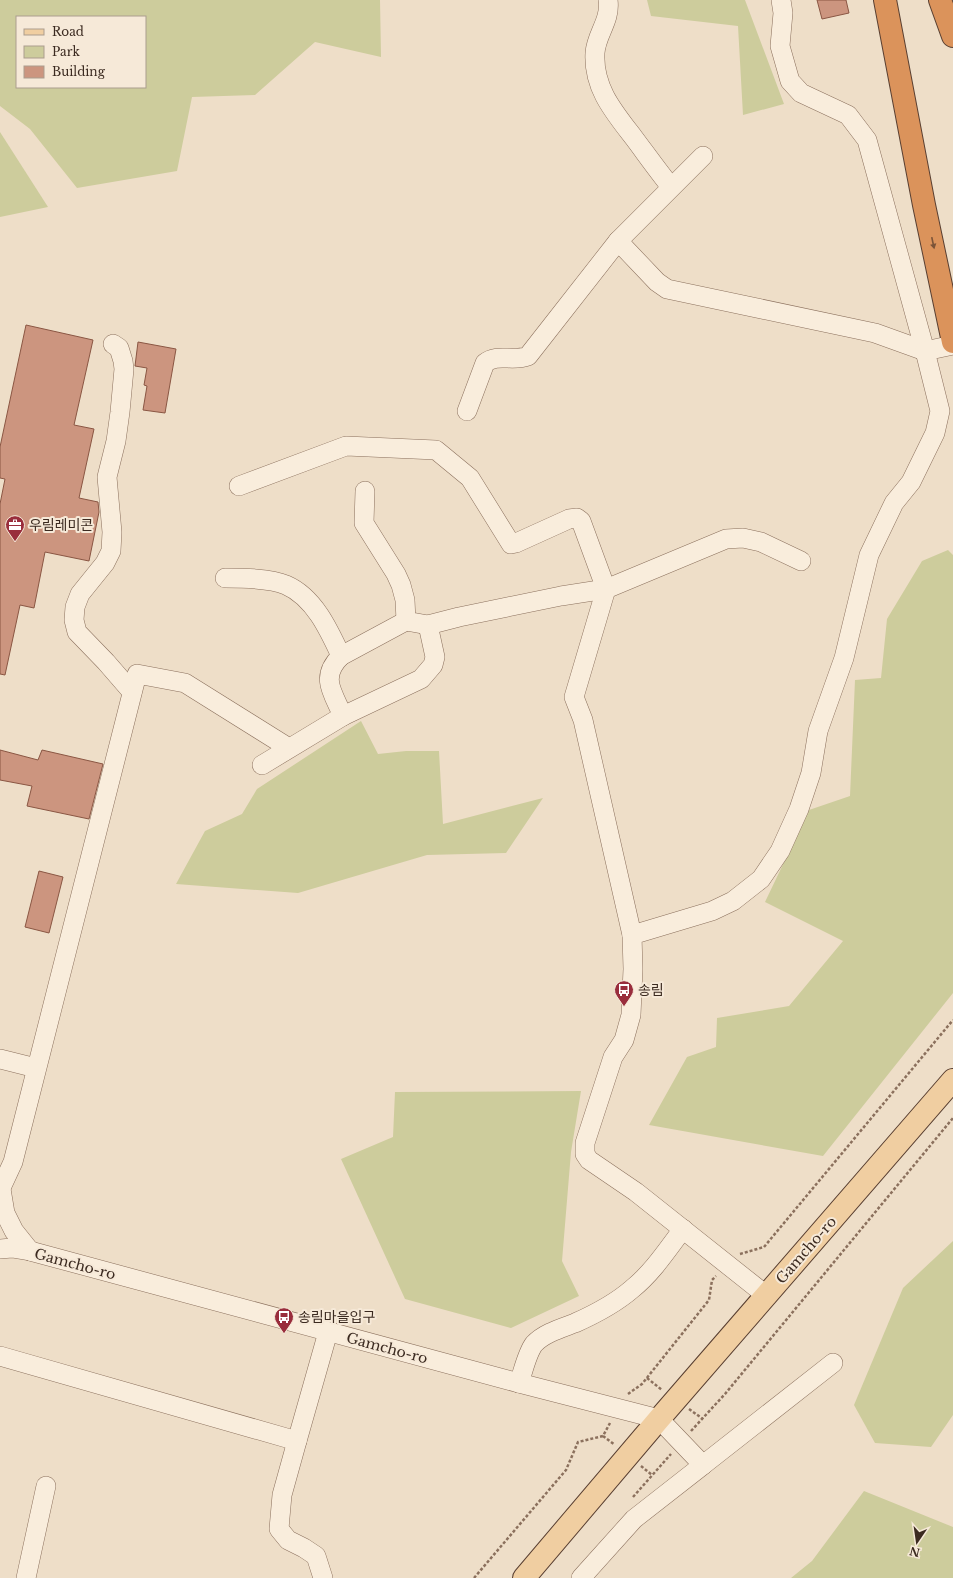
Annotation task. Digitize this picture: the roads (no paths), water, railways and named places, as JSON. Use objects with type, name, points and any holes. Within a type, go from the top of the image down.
[{"type":"highway","points":[[876,0],[891,76],[924,205]]},
{"type":"highway","points":[[885,0],[924,205],[953,342]]},
{"type":"highway","points":[[940,0],[953,36]]},
{"type":"main road","name":"Gamcho-ro","points":[[524,1578],[659,1419],[953,1080]]},
{"type":"street","points":[[608,0],[609,6],[606,22],[595,52],[596,74],[602,92],[614,111],[671,187]]},
{"type":"street","points":[[632,935],[712,911],[733,901],[761,879],[780,851],[799,809],[811,773],[818,731],[844,658],[869,555],[894,503],[911,482],[935,433],[940,411],[925,351],[866,140],[848,115],[801,93],[790,81],[780,46],[783,13],[781,0]]},
{"type":"street","points":[[467,410],[485,363],[496,357],[513,359],[528,356],[618,241],[702,156]]},
{"type":"street","points":[[618,241],[657,282],[667,289],[876,332],[925,351],[953,345]]},
{"type":"street","points":[[113,344],[119,348],[124,370],[116,441],[107,477],[112,544],[111,551],[105,563],[80,594],[75,607],[74,620],[77,632],[132,692]]},
{"type":"street","points":[[238,486],[346,446],[436,450],[470,478],[511,544],[569,519],[579,519],[583,524],[606,589],[574,697],[583,720],[632,935],[633,969],[631,1015],[624,1040],[613,1057],[585,1144],[585,1154],[589,1160],[636,1192],[766,1296]]},
{"type":"street","points":[[365,491],[364,523],[396,574],[401,585],[405,600],[406,621]]},
{"type":"street","points":[[343,716],[330,688],[330,669],[333,664],[341,656],[406,621],[428,625],[547,599],[606,589],[726,539],[743,538],[761,542],[801,561]]},
{"type":"street","points":[[225,578],[261,579],[285,584],[302,594],[321,618],[341,656]]},
{"type":"street","points":[[262,765],[343,716],[421,679],[433,665],[435,657],[428,625]]},
{"type":"street","points":[[30,1251],[14,1231],[5,1213],[0,1190],[13,1162],[137,674],[186,683],[289,748]]},
{"type":"street","points":[[0,1059],[36,1068]]},
{"type":"street","points":[[519,1383],[534,1344],[550,1333],[576,1322],[632,1290],[655,1267],[683,1229]]},
{"type":"street","name":"Gamcho-ro","points":[[0,1249],[12,1248],[30,1251],[328,1332],[659,1419]]},
{"type":"street","points":[[323,1578],[316,1556],[288,1540],[279,1529],[282,1495],[328,1332]]},
{"type":"street","points":[[0,1356],[296,1441]]},
{"type":"street","points":[[581,1578],[634,1519],[833,1363]]},
{"type":"street","points":[[659,1419],[703,1465]]},
{"type":"street","points":[[26,1578],[46,1486]]},
{"type":"place","name":"우림레미콘","points":[[15,542]]},
{"type":"place","name":"송림","points":[[624,1007]]},
{"type":"place","name":"송림마을입구","points":[[284,1334]]}]
